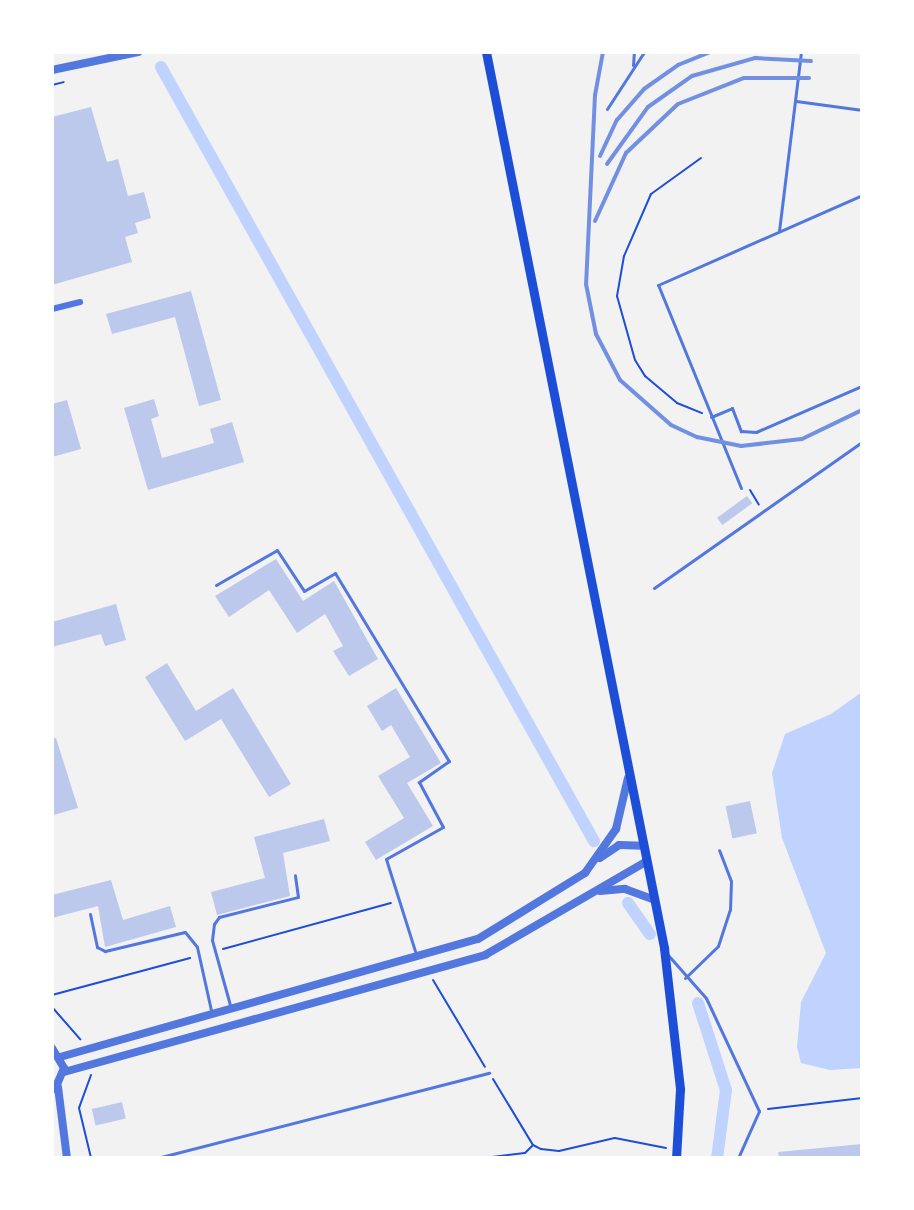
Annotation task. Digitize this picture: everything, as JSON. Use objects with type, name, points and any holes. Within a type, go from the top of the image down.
[{"type":"main road","points":[[486,52],[664,948],[680,1089],[676,1154]]},
{"type":"street","points":[[52,70],[138,52]]},
{"type":"street","points":[[52,309],[80,302]]},
{"type":"street","points":[[60,1057],[417,958],[495,931],[574,883],[596,860],[616,829],[628,778]]},
{"type":"street","points":[[596,860],[619,845],[643,846]]},
{"type":"street","points":[[64,1072],[485,955],[647,861]]},
{"type":"street","points":[[596,891],[625,889],[655,900]]},
{"type":"street","points":[[52,1048],[60,1057],[64,1072],[55,1090],[67,1158]]},
{"type":"street","points":[[52,1119],[62,1139]]},
{"type":"lane","points":[[633,65],[634,52]]},
{"type":"lane","points":[[607,109],[644,52]]},
{"type":"lane","points":[[779,231],[801,52]]},
{"type":"lane","points":[[796,101],[862,110]]},
{"type":"lane","points":[[741,488],[658,285],[862,195]]},
{"type":"lane","points":[[711,417],[732,408],[741,431],[756,432],[862,386]]},
{"type":"lane","points":[[654,588],[862,442]]},
{"type":"lane","points":[[216,585],[277,550],[304,591],[335,573],[449,761],[419,782],[443,827],[386,859],[417,958]]},
{"type":"lane","points":[[685,978],[718,946],[730,910],[731,881],[719,850]]},
{"type":"lane","points":[[231,1009],[212,940],[214,924],[219,917],[298,897],[295,875]]},
{"type":"lane","points":[[90,914],[97,947],[105,951],[185,932],[197,947],[212,1014]]},
{"type":"lane","points":[[664,948],[685,978],[706,998],[759,1111],[738,1158]]},
{"type":"lane","points":[[157,1158],[489,1073]]},
{"type":"path","points":[[52,85],[64,82]]},
{"type":"path","points":[[701,158],[651,194],[624,256],[617,296],[635,360],[645,376],[677,403],[711,417]]},
{"type":"path","points":[[741,488],[747,484],[763,512]]},
{"type":"path","points":[[749,500],[754,497]]},
{"type":"path","points":[[215,951],[401,900]]},
{"type":"path","points":[[52,995],[200,955]]},
{"type":"path","points":[[427,972],[533,1145],[559,1151],[615,1138],[676,1154]]},
{"type":"path","points":[[759,1111],[862,1098]]},
{"type":"path","points":[[484,1158],[525,1153],[533,1145]]},
{"type":"water","points":[[862,692],[862,1068],[830,1070],[801,1063],[797,1047],[801,1002],[826,953],[782,838],[772,773],[785,734],[831,714]]},
{"type":"building","points":[[91,107],[107,162],[118,159],[128,196],[144,192],[151,218],[135,223],[138,233],[125,237],[132,262],[52,285],[52,117]]},
{"type":"building","points":[[191,291],[221,400],[199,406],[175,317],[112,334],[106,314]]},
{"type":"building","points":[[154,399],[159,416],[151,419],[162,458],[214,443],[210,429],[232,422],[244,462],[148,490],[124,408]]},
{"type":"building","points":[[67,400],[81,449],[52,457],[52,404]]},
{"type":"building","points":[[747,496],[752,503],[722,525],[717,518]]},
{"type":"building","points":[[276,559],[303,601],[334,581],[378,659],[349,676],[333,651],[343,646],[325,614],[297,633],[269,590],[229,617],[215,596]]},
{"type":"building","points":[[116,604],[126,640],[105,646],[101,634],[52,647],[52,622]]},
{"type":"building","points":[[167,663],[196,711],[233,688],[291,784],[269,797],[221,719],[185,741],[145,677]]},
{"type":"building","points":[[396,688],[441,763],[407,783],[433,826],[376,860],[365,842],[404,818],[378,776],[410,757],[391,725],[382,731],[367,706]]},
{"type":"building","points":[[56,738],[78,808],[54,815],[52,739]]},
{"type":"building","points":[[750,801],[757,833],[732,838],[726,806]]},
{"type":"building","points":[[324,819],[330,841],[283,853],[290,896],[217,915],[211,892],[265,878],[254,837]]},
{"type":"building","points":[[111,880],[123,920],[170,906],[176,927],[105,947],[98,906],[52,918],[52,895]]},
{"type":"building","points":[[122,1102],[126,1119],[96,1126],[92,1109]]},
{"type":"building","points":[[862,1144],[862,1158],[779,1158],[778,1152]]},
{"type":"waterway","points":[[161,67],[594,841]]},
{"type":"waterway","points":[[628,903],[650,934]]},
{"type":"waterway","points":[[698,1003],[726,1090],[717,1158]]},
{"type":"railway","points":[[603,52],[595,95],[586,284],[596,334],[620,380],[671,425],[697,437],[741,446],[802,439],[862,410]]},
{"type":"railway","points":[[600,156],[617,120],[644,89],[678,65],[710,52]]},
{"type":"railway","points":[[607,164],[648,107],[692,76],[755,58],[811,61]]},
{"type":"railway","points":[[595,221],[626,153],[678,104],[744,78],[809,78]]}]
